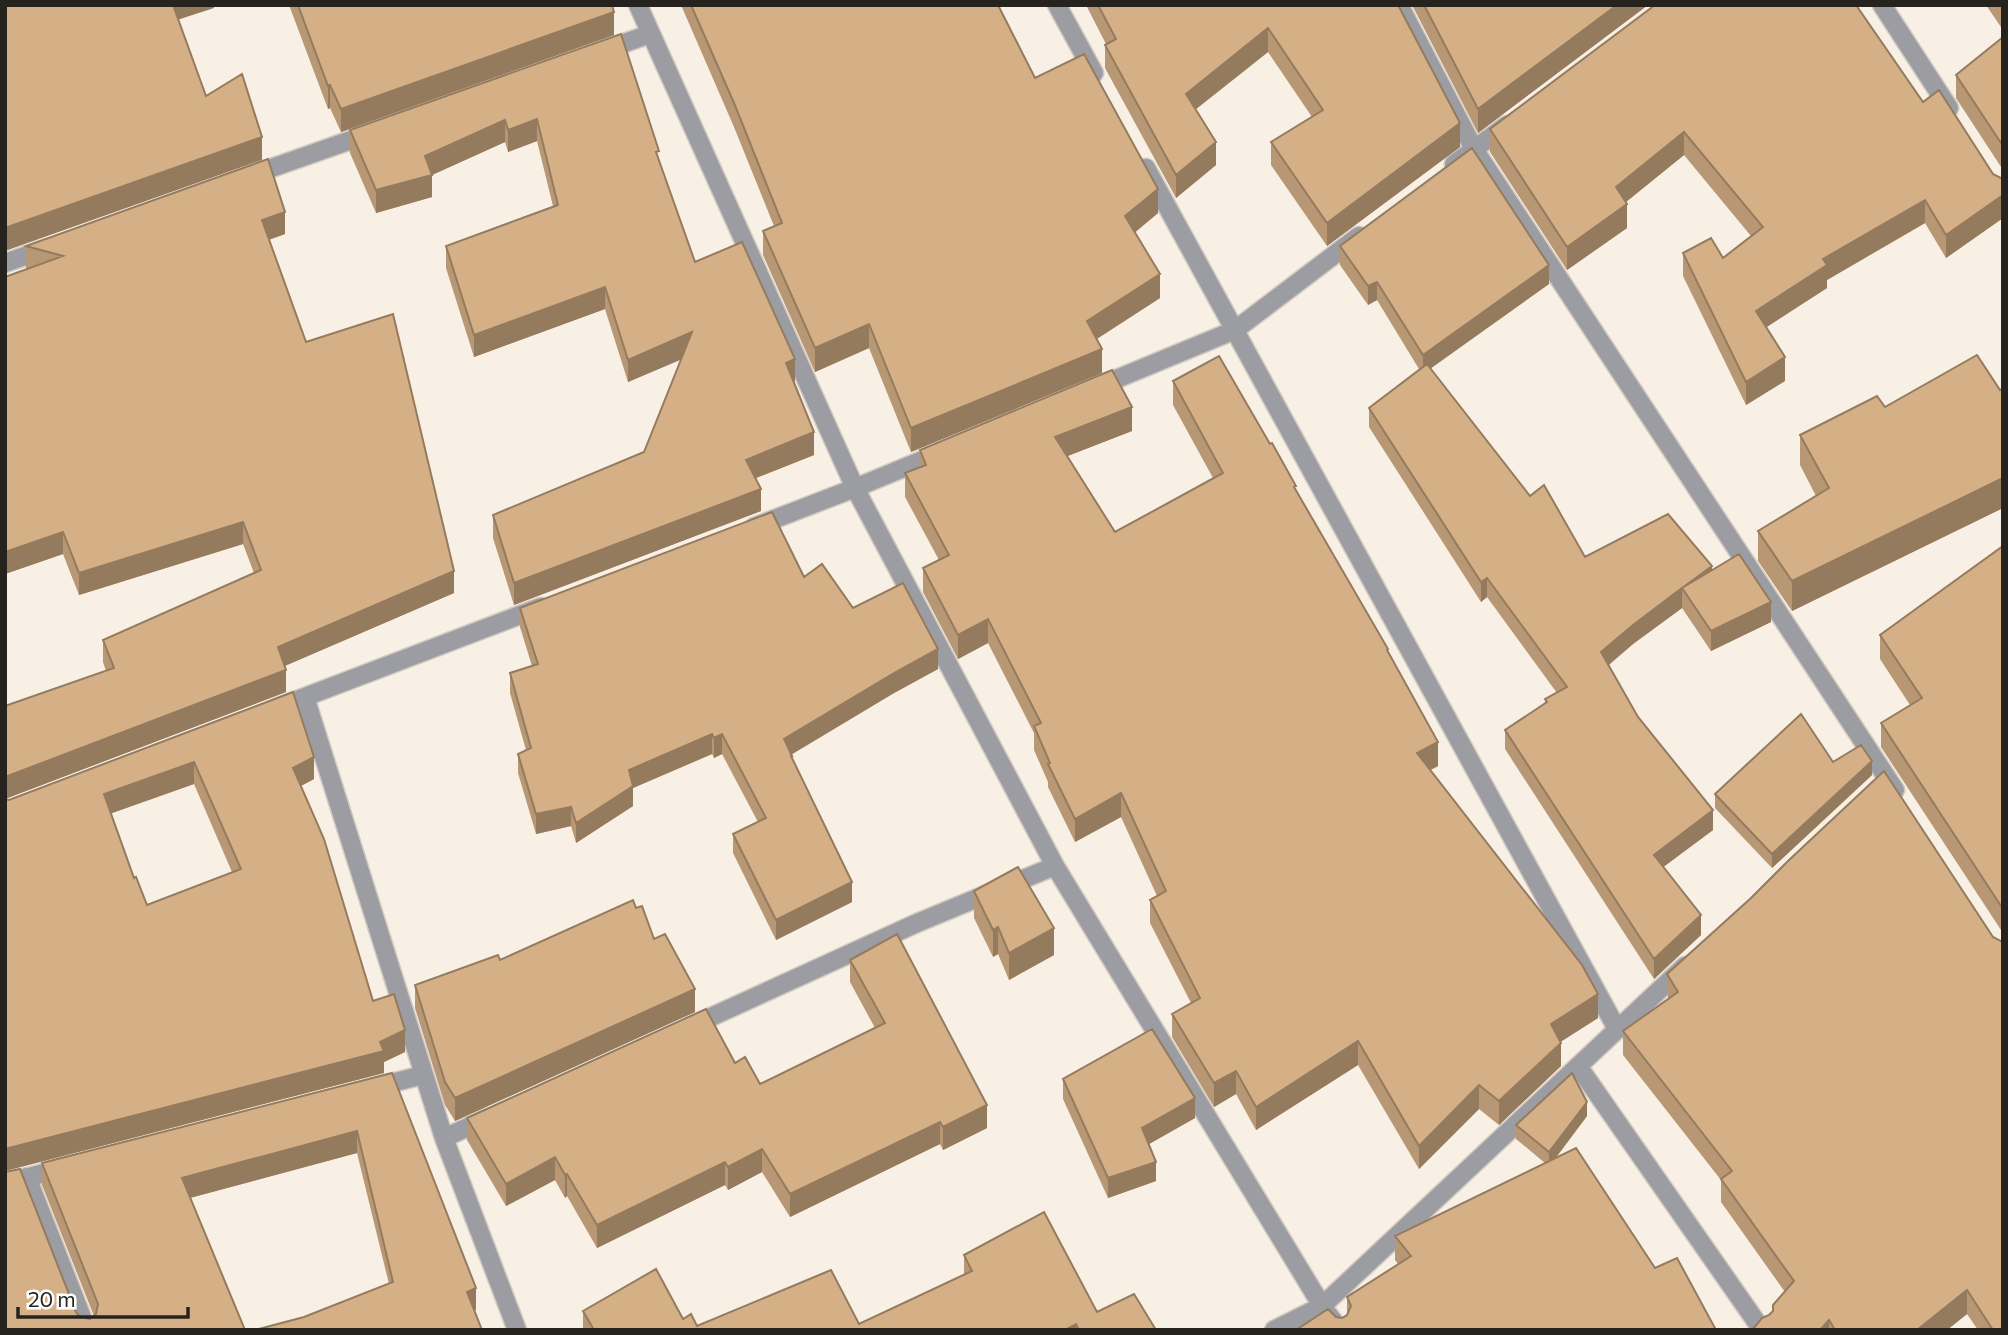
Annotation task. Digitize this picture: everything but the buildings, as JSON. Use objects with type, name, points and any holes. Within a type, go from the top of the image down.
[{"type":"street","points":[[638,5],[855,488],[1055,866],[1322,1306],[1340,1330]]},
{"type":"street","points":[[1057,5],[1103,89]]},
{"type":"street","points":[[1399,5],[1474,149],[1881,781],[1901,799]]},
{"type":"street","points":[[1882,5],[1958,121]]},
{"type":"street","points":[[584,57],[650,34]]},
{"type":"street","points":[[1441,174],[1517,117]]},
{"type":"street","points":[[229,183],[387,127]]},
{"type":"street","points":[[1136,149],[1617,1029]]},
{"type":"street","points":[[1083,393],[1235,330],[1376,223]]},
{"type":"street","points":[[5,263],[58,244]]},
{"type":"street","points":[[740,532],[956,446]]},
{"type":"street","points":[[266,712],[561,600]]},
{"type":"street","points":[[305,697],[444,1138],[517,1330]]},
{"type":"street","points":[[668,1036],[917,923],[1055,866]]},
{"type":"street","points":[[1274,1330],[1322,1306],[1697,954]]},
{"type":"street","points":[[1578,1066],[1762,1330]]},
{"type":"street","points":[[357,1092],[423,1074]]},
{"type":"street","points":[[444,1138],[506,1110]]},
{"type":"street","points":[[5,1183],[80,1164]]},
{"type":"street","points":[[27,1177],[87,1330]]}]
